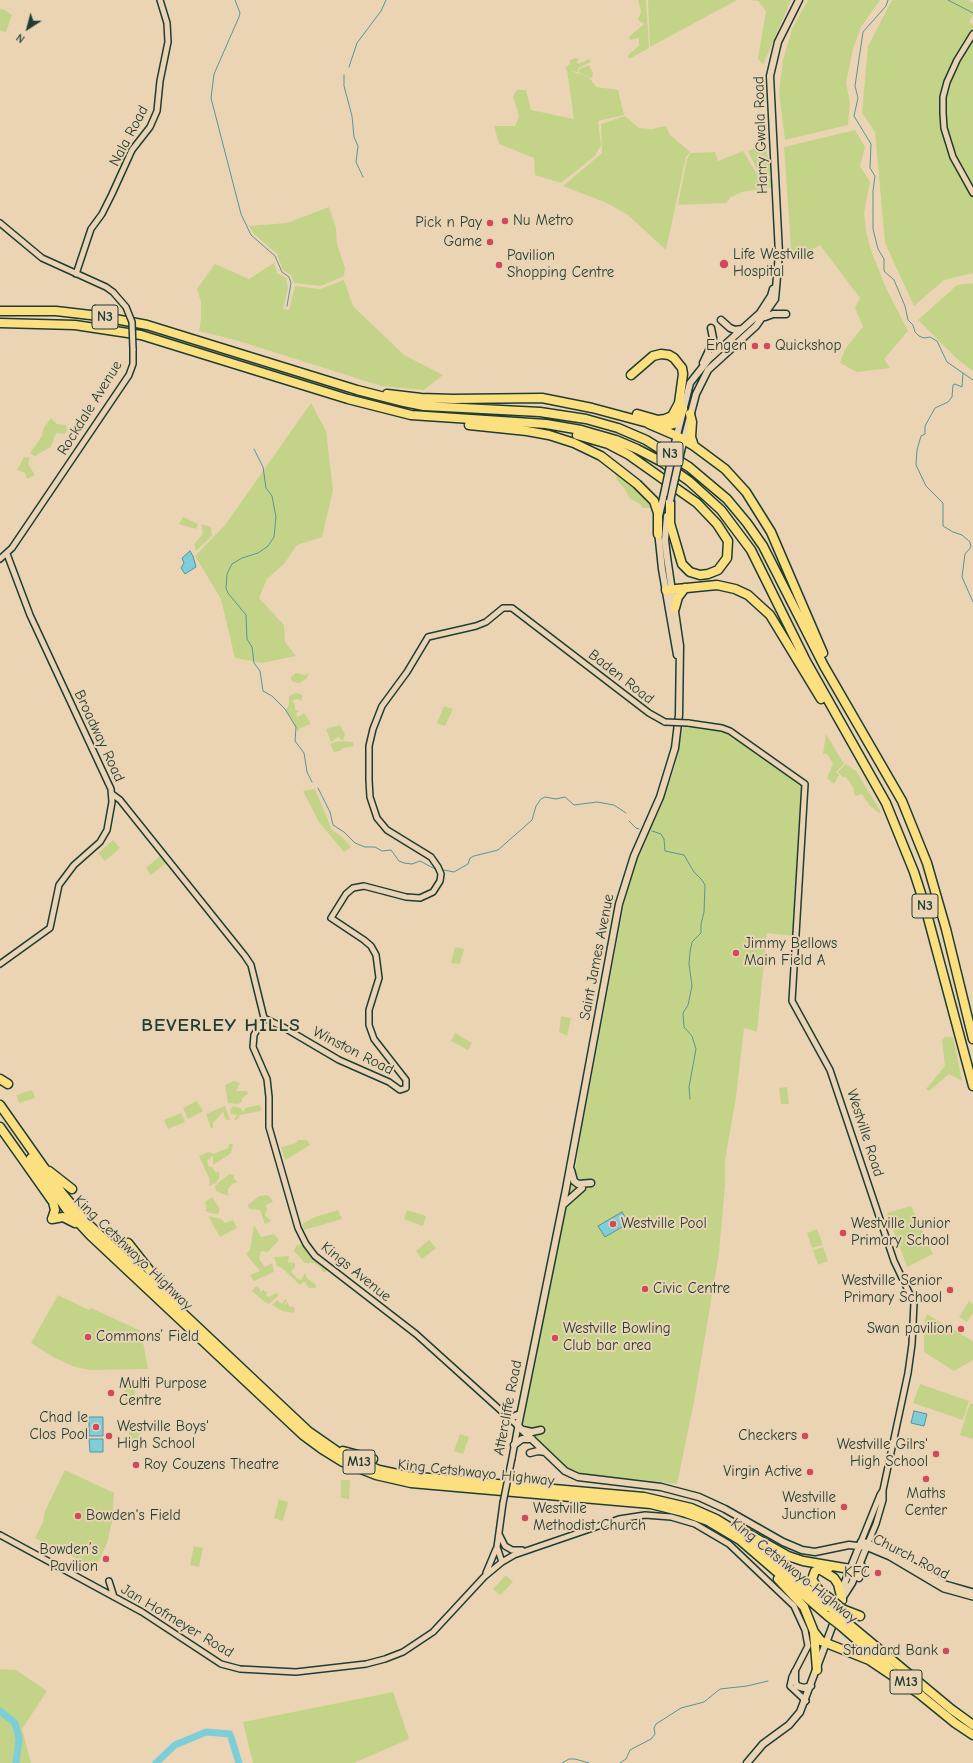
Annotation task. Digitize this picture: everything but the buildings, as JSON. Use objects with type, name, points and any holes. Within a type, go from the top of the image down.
[{"type":"highway","name":"N3","points":[[0,311],[56,312],[99,316],[146,325],[357,390],[424,406],[540,412],[586,419],[630,433],[664,450],[689,467],[717,490],[738,512],[755,534],[778,574],[814,647],[902,802],[927,863],[946,929],[973,1039]]},
{"type":"highway","name":"N3","points":[[0,323],[54,323],[96,327],[141,336],[382,409],[411,415],[561,426],[616,440],[662,462],[701,491],[728,517],[751,550],[806,661],[886,803],[914,872],[973,1086]]},
{"type":"highway","points":[[357,390],[427,398],[554,397],[570,399],[658,420],[666,419],[673,415],[677,409],[683,381],[682,368],[678,362],[669,355],[657,354],[631,375]]},
{"type":"highway","points":[[542,398],[592,408],[663,427],[671,426],[677,421],[683,409]]},
{"type":"highway","points":[[690,414],[692,422],[691,437],[694,446]]},
{"type":"highway","points":[[411,415],[441,424],[533,432],[566,440],[584,447],[617,467],[654,501],[658,513],[658,534]]},
{"type":"highway","points":[[499,422],[562,431],[592,438],[617,449],[650,469],[697,503],[723,532],[728,542],[729,550],[727,558],[718,570],[700,575],[690,572],[682,564],[670,524],[667,497]]},
{"type":"highway","points":[[648,424],[680,437],[712,458],[736,480],[762,515],[816,637],[842,688],[853,715]]},
{"type":"highway","points":[[669,590],[717,585],[735,589],[763,607],[770,615],[824,704],[849,737]]},
{"type":"highway","points":[[675,608],[678,597],[685,588]]},
{"type":"highway","points":[[2,1076],[8,1084]]},
{"type":"highway","name":"King Cetshwayo Highway","points":[[0,1105],[82,1218],[303,1435],[332,1456],[364,1471],[411,1483],[651,1504],[693,1515],[740,1540],[836,1605]]},
{"type":"highway","name":"King Cetshwayo Highway","points":[[0,1114],[75,1220],[308,1431],[331,1448],[365,1465],[407,1476],[644,1498],[691,1508],[716,1519],[742,1535],[836,1605],[843,1623],[921,1695],[955,1723],[973,1735]]},
{"type":"highway","points":[[0,1127],[53,1202],[54,1210],[52,1218],[63,1217],[75,1223],[150,1294],[181,1316]]},
{"type":"highway","points":[[43,1166],[72,1189]]},
{"type":"highway","points":[[128,1243],[181,1316]]},
{"type":"highway","points":[[331,1448],[373,1459]]},
{"type":"highway","points":[[693,1515],[738,1543],[793,1594],[804,1607],[818,1639],[826,1644],[869,1660],[921,1695]]},
{"type":"highway","points":[[716,1519],[738,1528],[788,1556],[854,1574]]},
{"type":"highway","points":[[854,1574],[822,1569],[818,1570],[813,1575],[812,1581],[921,1684]]},
{"type":"highway","points":[[818,1570],[826,1572],[834,1578],[838,1584],[836,1605]]},
{"type":"highway","points":[[842,1609],[860,1616]]},
{"type":"highway","name":"King Cetshwayo Highway","points":[[843,1623],[973,1725]]},
{"type":"highway","points":[[814,1632],[817,1670]]},
{"type":"main road","name":"Harry Gwala Road","points":[[778,275],[779,254],[770,76],[778,42],[798,0]]},
{"type":"main road","name":"Saint James Avenue","points":[[679,665],[669,590],[665,540],[667,497],[674,447],[690,414],[697,391],[708,370],[764,317],[775,299],[778,275]]},
{"type":"main road","name":"Saint James Avenue","points":[[551,1259],[570,1169],[619,904],[634,856],[660,797],[675,748],[679,715],[680,634],[675,608],[669,590],[658,534],[660,513],[667,497],[681,451],[680,437],[683,409],[689,387],[701,367],[755,318],[768,302],[778,275]]},
{"type":"main road","points":[[764,317],[773,314],[786,314]]},
{"type":"main road","points":[[721,320],[732,329],[743,329]]},
{"type":"main road","points":[[701,367],[712,344],[713,338],[711,328]]},
{"type":"main road","points":[[570,1169],[574,1180],[578,1184],[591,1183]]},
{"type":"main road","points":[[563,1204],[582,1188]]},
{"type":"main road","name":"Attercliffe Road","points":[[518,1426],[551,1259]]},
{"type":"main road","points":[[504,1414],[513,1417],[520,1414]]},
{"type":"main road","points":[[518,1426],[565,1471],[578,1477],[661,1487],[707,1500],[725,1508],[783,1542],[802,1550],[815,1552],[862,1545]]},
{"type":"main road","points":[[523,1430],[532,1432],[541,1430]]},
{"type":"main road","points":[[514,1445],[522,1439],[532,1439]]},
{"type":"main road","points":[[530,1453],[538,1451],[545,1452]]},
{"type":"main road","name":"Westville Road","points":[[747,1763],[766,1741],[793,1721],[806,1701],[826,1644],[836,1605],[861,1561],[862,1545]]},
{"type":"main road","name":"Westville Road","points":[[854,1574],[862,1545]]},
{"type":"main road","points":[[795,1672],[795,1682],[797,1686],[804,1688],[811,1686]]},
{"type":"street","name":"Nala Road","points":[[76,274],[91,229],[112,194],[132,150],[150,127],[157,111],[160,81],[168,42],[167,23],[160,0]]},
{"type":"street","points":[[973,34],[957,60],[947,82],[943,97],[942,113],[944,128],[953,157],[973,193]]},
{"type":"street","name":"Rockdale Avenue","points":[[0,223],[42,258],[110,289],[126,306],[132,322],[133,349],[133,364],[129,374],[7,554],[0,560]]},
{"type":"street","name":"Broadway Road","points":[[0,964],[43,934],[52,925],[55,899],[59,885],[74,865],[100,842],[110,819],[112,794],[30,615],[7,554]]},
{"type":"street","name":"Baden Road","points":[[331,918],[346,894],[353,888],[364,886],[406,897],[420,898],[433,892],[440,880],[441,874],[431,857],[387,830],[377,818],[370,797],[369,780],[371,737],[382,706],[407,672],[428,638],[476,626],[486,622],[503,608],[512,608],[648,713],[665,722],[688,723],[727,730],[805,784]]},
{"type":"street","name":"Westville Road","points":[[805,784],[792,978],[792,1001],[830,1070],[894,1261],[912,1294],[914,1303],[911,1355],[883,1490],[869,1523],[862,1545]]},
{"type":"street","points":[[112,794],[117,797],[129,811],[246,956],[251,965],[264,1018]]},
{"type":"street","name":"Winston Road","points":[[264,1018],[283,1027],[339,1060],[389,1082],[400,1090],[406,1088],[406,1080],[374,1039],[369,1025],[369,1010],[379,978],[376,956],[371,946],[364,940],[331,918]]},
{"type":"street","name":"Kings Avenue","points":[[264,1018],[254,1035],[252,1047],[267,1079],[269,1092],[269,1127],[298,1228],[306,1244],[316,1256],[416,1334],[518,1426]]},
{"type":"street","name":"Attercliffe Road","points":[[502,1562],[498,1553],[498,1531],[518,1426]]},
{"type":"street","name":"Westville Road","points":[[862,1545],[872,1534],[880,1514],[884,1495],[883,1490]]},
{"type":"street","points":[[869,1523],[874,1520],[877,1513],[880,1514]]},
{"type":"street","name":"Jan Hofmeyer Road","points":[[0,1535],[152,1618],[208,1656],[227,1666],[240,1669],[264,1671],[309,1671],[366,1664],[403,1652],[433,1632],[484,1577],[502,1562],[525,1550],[611,1521],[635,1516],[671,1517],[695,1524],[734,1548],[794,1606],[802,1622],[808,1646],[790,1681],[790,1686],[806,1701]]},
{"type":"street","points":[[498,1531],[505,1546],[515,1550],[525,1550]]},
{"type":"street","points":[[872,1534],[877,1544],[882,1549]]},
{"type":"street","points":[[484,1577],[492,1561],[497,1544]]},
{"type":"street","name":"Church Road","points":[[862,1545],[882,1549],[946,1584],[973,1592]]},
{"type":"street","name":"Church Road","points":[[862,1545],[890,1557],[944,1588],[973,1597]]},
{"type":"street","points":[[109,1581],[114,1597]]},
{"type":"green space","points":[[638,0],[646,0],[649,48],[629,59],[628,55],[639,46],[639,38],[630,40],[629,37],[644,24],[638,20],[641,11]]},
{"type":"green space","points":[[648,0],[737,0],[650,47]]},
{"type":"green space","points":[[748,0],[791,0],[763,65],[758,58],[766,11],[758,1]]},
{"type":"green space","points":[[808,0],[880,0],[861,27],[853,49],[846,83],[850,103],[848,125],[785,140],[779,93],[783,60],[792,29]]},
{"type":"green space","points":[[892,0],[968,0],[973,3],[973,15],[969,22],[973,25],[973,273],[944,280],[914,306],[885,243],[875,132],[862,113],[868,46]]},
{"type":"green space","points":[[0,9],[5,10],[12,15],[6,32],[0,31]]},
{"type":"green space","points":[[576,58],[579,59],[577,62],[578,64],[589,59],[591,62],[578,68],[578,72],[570,71],[589,77],[596,87],[618,90],[624,115],[598,121],[601,145],[595,156],[561,183],[535,175],[534,158],[499,144],[494,126],[515,126],[519,116],[513,96],[517,90],[526,90],[531,110],[574,119],[567,70],[565,68],[570,64],[570,60]]},
{"type":"green space","points":[[589,65],[593,73],[592,78],[579,73],[579,69]]},
{"type":"green space","points":[[625,116],[639,128],[652,129],[666,126],[670,135],[690,152],[686,157],[666,250],[628,215],[607,203],[563,186],[602,153],[601,124]]},
{"type":"green space","points":[[855,130],[865,147],[860,166],[870,182],[864,213],[866,231],[871,250],[886,288],[908,331],[884,359],[890,368],[857,372],[840,363],[845,349],[863,327],[855,308],[860,298],[820,245],[792,262],[784,147]]},
{"type":"green space","points":[[765,144],[770,165],[770,176],[759,174],[748,151]]},
{"type":"green space","points":[[743,151],[758,176],[772,178],[773,187],[742,192],[731,197],[726,203],[678,205],[687,159],[691,153],[715,152],[718,161]]},
{"type":"green space","points":[[329,207],[336,228],[337,244],[345,268],[344,276],[321,286],[294,283],[291,275],[283,270],[277,254],[254,234],[249,226],[287,223]]},
{"type":"green space","points":[[274,263],[277,273],[286,278],[288,288],[283,309],[289,310],[295,286],[320,289],[344,280],[353,306],[404,355],[443,375],[424,390],[381,386],[239,341],[199,331],[201,320],[201,302],[197,289],[215,264],[249,279]]},
{"type":"green space","points":[[973,283],[973,371],[957,359],[918,320],[957,285]]},
{"type":"green space","points":[[311,403],[326,431],[333,490],[322,537],[297,545],[284,564],[267,579],[259,598],[284,625],[285,642],[296,656],[262,663],[235,658],[221,599],[195,556],[225,525]]},
{"type":"green space","points":[[51,418],[57,424],[66,425],[67,429],[65,434],[56,433],[51,447],[35,456],[30,453],[42,436],[43,429]]},
{"type":"green space","points":[[24,457],[30,458],[28,464],[35,475],[27,479],[25,473],[17,470]]},
{"type":"green space","points":[[614,469],[648,499],[654,508],[643,508],[640,504],[629,498],[625,489],[617,480]]},
{"type":"green space","points":[[183,517],[198,524],[196,529],[179,524]]},
{"type":"green space","points":[[201,524],[211,527],[212,536],[196,551],[194,544],[203,534]]},
{"type":"green space","points":[[309,672],[307,678],[300,683],[293,682],[291,679],[291,677],[296,673],[306,675]]},
{"type":"green space","points":[[296,693],[303,695],[301,701],[297,699],[292,701],[295,704],[295,710],[300,711],[297,712],[296,716],[298,717],[304,713],[311,724],[300,728],[298,732],[286,710],[289,704],[289,696]]},
{"type":"green space","points":[[444,706],[453,709],[445,726],[437,723]]},
{"type":"green space","points":[[684,723],[721,728],[805,784],[793,936],[767,933],[757,1032],[744,1028],[736,1097],[725,1160],[725,1185],[719,1253],[694,1402],[677,1484],[579,1474],[568,1470],[523,1424],[565,1208],[574,1178],[581,1132],[627,889],[640,850],[659,811],[675,766]]},
{"type":"green space","points":[[340,725],[345,734],[343,741],[338,737],[331,742],[326,729]]},
{"type":"green space","points":[[826,734],[844,764],[836,772],[839,775],[834,784],[827,778],[833,763],[827,754],[823,754]]},
{"type":"green space","points":[[339,741],[353,742],[353,745],[355,746],[343,748],[340,751],[334,752],[330,744]]},
{"type":"green space","points":[[846,764],[856,771],[881,812],[879,813],[870,806],[862,794],[855,796],[853,787],[846,777],[843,777],[838,772]]},
{"type":"green space","points":[[315,789],[332,830],[342,837],[351,847],[344,852],[319,822],[303,791]]},
{"type":"green space","points":[[113,840],[120,848],[105,861],[98,853]]},
{"type":"green space","points":[[160,856],[166,863],[151,875],[146,868]]},
{"type":"green space","points":[[455,947],[464,949],[460,964],[451,963]]},
{"type":"green space","points":[[561,1016],[571,1018],[567,1036],[559,1032]]},
{"type":"green space","points":[[455,1033],[472,1043],[468,1050],[451,1041]]},
{"type":"green space","points":[[945,1037],[953,1037],[962,1081],[949,1074],[929,1091],[926,1089],[945,1066],[942,1040]]},
{"type":"green space","points":[[234,1081],[240,1083],[236,1091],[247,1091],[248,1094],[242,1098],[242,1102],[238,1104],[228,1103],[225,1085]]},
{"type":"green space","points":[[787,1087],[789,1104],[781,1104],[779,1088]]},
{"type":"green space","points":[[32,1090],[35,1098],[19,1103],[16,1095]]},
{"type":"green space","points":[[197,1101],[203,1111],[188,1119],[183,1108]]},
{"type":"green space","points":[[259,1105],[262,1109],[260,1111],[240,1115],[236,1121],[234,1119],[237,1115],[231,1114],[230,1110],[233,1106],[240,1108],[244,1112],[245,1108]]},
{"type":"green space","points":[[225,1106],[230,1120],[226,1120],[223,1112],[213,1123],[213,1128],[211,1128],[206,1114]]},
{"type":"green space","points":[[181,1113],[185,1122],[168,1129],[164,1120]]},
{"type":"green space","points":[[298,1140],[307,1140],[310,1145],[285,1160],[281,1147],[296,1143]]},
{"type":"green space","points":[[229,1144],[233,1144],[231,1153],[213,1165],[213,1156],[207,1161],[209,1167],[212,1167],[216,1173],[218,1171],[220,1176],[216,1183],[209,1186],[210,1180],[199,1156],[209,1152],[213,1154],[228,1148]]},
{"type":"green space","points":[[229,1174],[234,1175],[234,1179],[238,1182],[232,1184],[228,1189],[228,1196],[216,1191],[215,1186]]},
{"type":"green space","points":[[267,1195],[273,1202],[266,1205],[267,1210],[265,1215],[271,1221],[265,1224],[260,1210],[249,1209],[248,1205],[259,1196]]},
{"type":"green space","points":[[212,1197],[220,1209],[218,1214],[209,1213],[205,1210],[207,1209],[205,1202]]},
{"type":"green space","points":[[911,1206],[933,1254],[907,1267],[887,1213]]},
{"type":"green space","points":[[338,1210],[342,1219],[304,1230],[302,1224],[315,1217]]},
{"type":"green space","points":[[407,1210],[426,1216],[423,1226],[404,1219]]},
{"type":"green space","points":[[208,1216],[221,1219],[225,1223],[233,1220],[237,1228],[220,1237]]},
{"type":"green space","points":[[254,1225],[261,1237],[274,1234],[279,1240],[268,1252],[261,1251],[259,1259],[265,1267],[272,1263],[274,1272],[254,1281],[250,1275],[260,1271],[246,1254],[250,1250]]},
{"type":"green space","points":[[817,1229],[823,1245],[812,1248],[807,1233]]},
{"type":"green space","points":[[429,1240],[436,1248],[422,1259],[416,1251]]},
{"type":"green space","points":[[303,1243],[328,1269],[324,1273],[321,1268],[314,1263],[305,1263],[294,1251],[296,1246]]},
{"type":"green space","points":[[823,1247],[828,1261],[818,1265],[813,1250]]},
{"type":"green space","points":[[289,1256],[288,1262],[295,1263],[295,1267],[291,1272],[298,1279],[303,1281],[301,1280],[305,1273],[307,1278],[316,1285],[316,1288],[309,1288],[305,1282],[300,1285],[282,1268],[277,1266],[274,1257]]},
{"type":"green space","points":[[256,1286],[260,1289],[260,1292],[263,1290],[267,1292],[266,1296],[269,1297],[276,1293],[279,1295],[269,1304],[266,1303],[252,1291]]},
{"type":"green space","name":"Commons’ Field","points":[[58,1295],[89,1310],[91,1308],[141,1331],[148,1369],[90,1370],[75,1367],[53,1357],[31,1343]]},
{"type":"green space","points":[[285,1299],[287,1300],[284,1306],[288,1302],[289,1307],[292,1306],[295,1308],[294,1313],[282,1311],[272,1305],[277,1300],[282,1304]]},
{"type":"green space","points":[[969,1301],[973,1304],[973,1313],[967,1322],[959,1317]]},
{"type":"green space","points":[[927,1314],[973,1341],[973,1360],[954,1371],[924,1352],[924,1323]]},
{"type":"green space","points":[[125,1381],[135,1381],[135,1402],[125,1402]]},
{"type":"green space","points":[[920,1384],[969,1401],[963,1420],[913,1403]]},
{"type":"green space","points":[[970,1403],[973,1404],[973,1439],[960,1435]]},
{"type":"green space","points":[[129,1427],[143,1427],[139,1434],[142,1442],[129,1442]]},
{"type":"green space","points":[[460,1434],[469,1437],[463,1454],[454,1451]]},
{"type":"green space","name":"Bowden's Field","points":[[65,1470],[114,1493],[112,1522],[107,1543],[97,1565],[90,1565],[35,1538],[43,1522],[45,1511]]},
{"type":"green space","points":[[341,1480],[350,1480],[349,1499],[341,1498]]},
{"type":"green space","points":[[279,1499],[288,1502],[283,1521],[274,1518]]},
{"type":"green space","points":[[194,1546],[203,1548],[199,1567],[190,1565]]},
{"type":"green space","points":[[506,1575],[513,1582],[500,1595],[493,1589]]},
{"type":"green space","points":[[0,1669],[16,1670],[47,1691],[22,1729],[31,1763],[0,1763]]},
{"type":"green space","points":[[393,1692],[409,1739],[354,1763],[253,1763],[243,1722]]},
{"type":"water","points":[[190,551],[196,567],[185,574],[181,568],[184,563],[182,558]]},
{"type":"water","name":"Westville Pool","points":[[622,1212],[629,1223],[605,1237],[598,1226]]},
{"type":"water","points":[[914,1411],[927,1414],[924,1426],[911,1423]]},
{"type":"water","name":"Chad le Clos Pool","points":[[89,1417],[103,1417],[103,1436],[89,1436]]},
{"type":"water","points":[[89,1439],[103,1439],[103,1452],[90,1452]]},
{"type":"waterway","points":[[235,0],[240,13],[214,74],[211,98],[241,214],[251,235],[275,256],[282,272],[289,277],[291,283],[287,306]]},
{"type":"waterway","points":[[349,67],[357,43],[381,11],[386,0]]},
{"type":"waterway","points":[[888,0],[886,6],[863,32],[855,86],[858,98],[854,116],[871,144],[870,168],[875,176],[873,191],[873,229],[878,249],[884,259],[884,271],[894,280],[905,306],[908,320],[913,325],[915,332],[919,336],[924,338],[930,337],[937,341],[947,362],[973,380]]},
{"type":"waterway","points":[[948,0],[973,13]]},
{"type":"waterway","points":[[344,75],[344,86],[352,116],[354,137],[358,146],[356,162],[363,177]]},
{"type":"waterway","points":[[963,373],[962,387],[955,384],[953,385],[952,397],[948,402],[935,408],[925,426],[925,434],[921,436],[917,450],[916,465],[926,486],[943,503],[943,526],[962,535],[970,542],[971,547],[965,554],[962,577],[973,602]]},
{"type":"waterway","points":[[254,449],[263,467],[266,488],[272,496],[276,517],[274,537],[268,546],[258,553],[242,558],[232,564],[227,574],[226,588],[228,593],[246,615],[247,639],[252,647],[254,663],[260,671],[263,691],[272,696],[285,709],[296,727],[295,741],[304,753],[307,772],[312,782]]},
{"type":"waterway","points":[[318,788],[330,812],[333,825],[344,832],[355,843],[365,847],[375,847],[382,851],[391,850],[399,861],[412,864],[420,861],[435,869]]},
{"type":"waterway","points":[[444,870],[454,872],[468,864],[470,858],[498,850],[532,820],[536,806],[541,799],[545,797],[556,799],[565,797],[574,805],[597,802],[614,805],[626,813]]},
{"type":"waterway","points":[[629,821],[639,829]]},
{"type":"waterway","points":[[652,831],[661,834],[664,839],[665,851],[684,855],[694,872],[705,885],[704,912],[701,924],[701,933],[692,942],[690,952],[689,964],[692,986],[688,1005],[683,1013],[684,1027],[692,1036],[696,1049],[689,1087],[690,1099]]},
{"type":"waterway","points":[[620,1763],[626,1759],[630,1750],[651,1739],[655,1734],[654,1728],[656,1724],[681,1708],[704,1702],[720,1689],[747,1686],[768,1681]]},
{"type":"waterway","points":[[0,1711],[15,1723],[19,1739],[16,1763]]},
{"type":"waterway","points":[[156,1763],[175,1745],[206,1732],[230,1734],[239,1763]]},
{"type":"waterway","points":[[562,1763],[569,1759],[589,1763]]},
{"type":"place","name":"Nu Metro","points":[[505,221]]},
{"type":"place","name":"Pick n Pay","points":[[490,223]]},
{"type":"place","name":"Game","points":[[490,242]]},
{"type":"place","name":"Life Westville Hospital","points":[[724,264]]},
{"type":"place","name":"Pavilion Shopping Centre","points":[[499,265]]},
{"type":"place","name":"Engen","points":[[755,346]]},
{"type":"place","name":"Quickshop","points":[[767,346]]},
{"type":"place","name":"Jimmy Bellows Main Field A","points":[[736,953]]},
{"type":"place","name":"Westville Pool","points":[[613,1224]]},
{"type":"place","name":"Westville Junior Primary School","points":[[843,1233]]},
{"type":"place","name":"Civic Centre","points":[[645,1289]]},
{"type":"place","name":"Westville Senior Primary School","points":[[950,1290]]},
{"type":"place","name":"Swan pavilion","points":[[961,1329]]},
{"type":"place","name":"Commons’ Field","points":[[88,1337]]},
{"type":"place","name":"Westville Bowling Club bar area","points":[[555,1338]]},
{"type":"place","name":"Multi Purpose Centre","points":[[111,1393]]},
{"type":"place","name":"Chad le Clos Pool","points":[[96,1427]]},
{"type":"place","name":"Westville Boys' High School","points":[[109,1436]]},
{"type":"place","name":"Checkers","points":[[805,1436]]},
{"type":"place","name":"Westville Gilrs' High School","points":[[936,1454]]},
{"type":"place","name":"Roy Couzens Theatre","points":[[136,1465]]},
{"type":"place","name":"Virgin Active","points":[[810,1472]]},
{"type":"place","name":"Maths Center","points":[[926,1479]]},
{"type":"place","name":"Westville Junction","points":[[844,1507]]},
{"type":"place","name":"Bowden's Field","points":[[78,1516]]},
{"type":"place","name":"Westville Methodist Church","points":[[525,1518]]},
{"type":"place","name":"Bowden’s Pavilion","points":[[106,1559]]},
{"type":"place","name":"KFC","points":[[878,1573]]},
{"type":"place","name":"Standard Bank","points":[[946,1651]]},
{"type":"district","name":"BEVERLEY HILLS","points":[[221,1026]]}]
